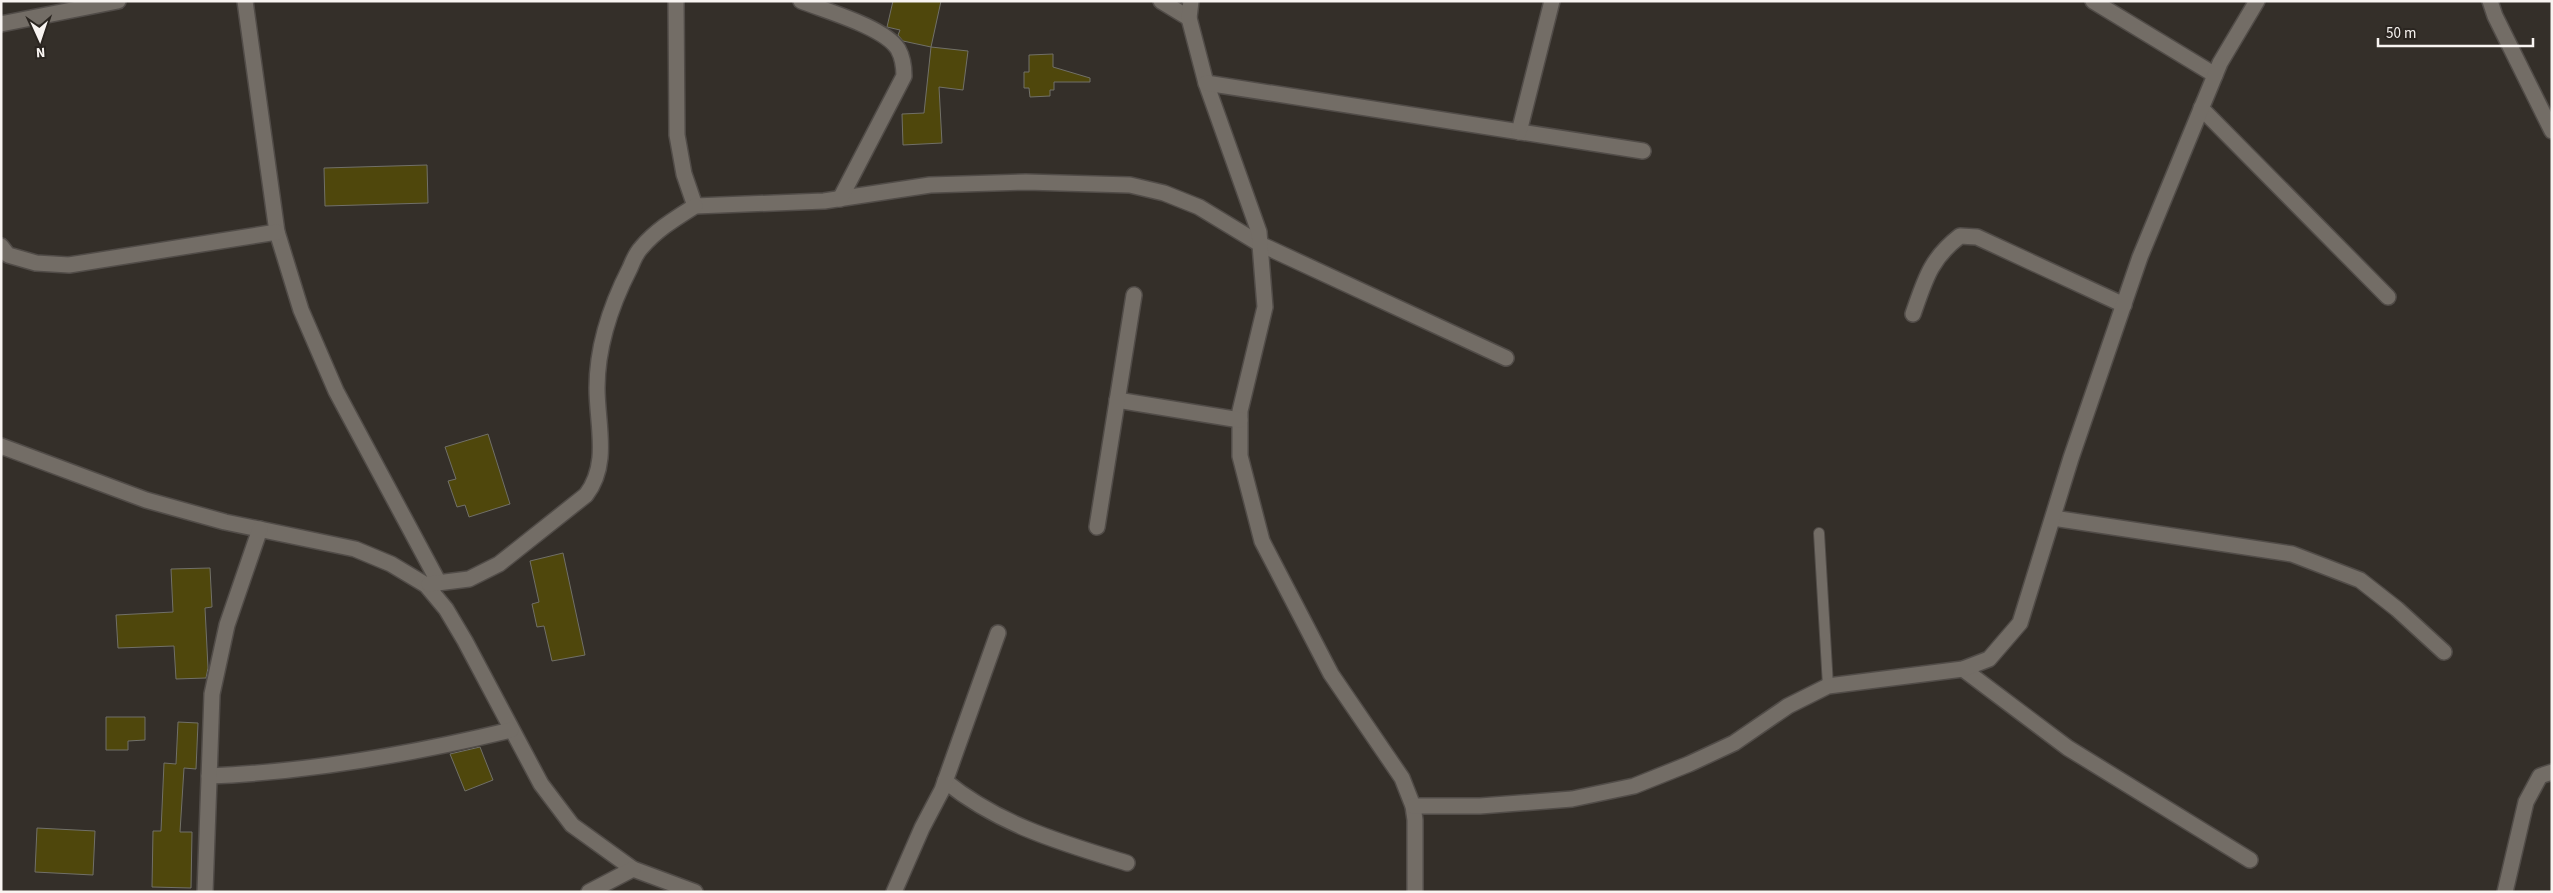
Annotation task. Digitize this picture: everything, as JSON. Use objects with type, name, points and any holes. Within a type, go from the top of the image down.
[{"type":"street","points":[[1,24],[118,1]]},
{"type":"street","points":[[245,1],[277,232],[301,310],[336,391],[432,584],[465,641],[541,784],[572,825],[633,869],[695,892]]},
{"type":"street","points":[[676,1],[677,135],[684,174],[695,206]]},
{"type":"street","points":[[801,1],[879,33],[898,48],[904,61],[904,76],[840,199]]},
{"type":"street","points":[[1161,1],[1189,18]]},
{"type":"street","points":[[1191,1],[1189,18],[1206,83],[1259,232],[1265,307],[1250,361],[1240,420],[1240,456],[1262,540],[1331,674],[1402,778],[1413,806],[1415,892]]},
{"type":"street","points":[[1519,132],[1552,1]]},
{"type":"street","points":[[2093,1],[2215,74]]},
{"type":"street","points":[[2490,1],[2495,16],[2552,131]]},
{"type":"street","points":[[1413,806],[1480,806],[1572,799],[1634,786],[1689,764],[1734,742],[1788,706],[1828,686],[1963,669],[1989,660],[2020,623],[2071,458],[2140,258],[2215,74],[2252,3]]},
{"type":"street","points":[[1206,83],[1643,151]]},
{"type":"street","points":[[2201,108],[2388,297]]},
{"type":"street","points":[[1,446],[146,500],[225,522],[355,549],[432,584],[469,579],[499,564],[586,495],[595,482],[600,458],[597,387],[603,339],[610,310],[640,249],[660,230],[695,206],[780,204],[840,199],[930,185],[1026,182],[1130,185],[1164,193],[1199,207],[1260,244],[1506,358]]},
{"type":"street","points":[[1,246],[8,255],[26,261],[69,265],[277,232]]},
{"type":"street","points":[[1913,314],[1929,269],[1947,246],[1960,236],[1977,237],[2124,305]]},
{"type":"street","points":[[1097,526],[1134,296]]},
{"type":"street","points":[[1117,400],[1240,420]]},
{"type":"street","points":[[2053,518],[2292,554],[2360,580],[2397,609],[2444,652]]},
{"type":"street","points":[[205,892],[212,694],[227,625],[260,529]]},
{"type":"street","points":[[894,892],[945,781],[998,633]]},
{"type":"street","points":[[1963,669],[2068,748],[2250,860]]},
{"type":"street","points":[[209,776],[259,774],[426,750],[511,730]]},
{"type":"street","points":[[2505,892],[2526,802],[2540,776],[2552,772]]},
{"type":"street","points":[[945,781],[968,800],[1000,818],[1048,838],[1128,863]]},
{"type":"street","points":[[590,892],[633,869]]},
{"type":"lane","points":[[1819,533],[1828,686]]},
{"type":"building","points":[[893,1],[941,1],[931,47],[903,41],[898,35],[900,30],[887,27]]},
{"type":"building","points":[[931,47],[968,51],[963,90],[939,87],[942,143],[903,145],[902,114],[924,113]]},
{"type":"building","points":[[1053,54],[1053,67],[1090,78],[1090,82],[1054,82],[1054,90],[1050,90],[1050,96],[1030,97],[1029,88],[1024,88],[1024,72],[1029,72],[1029,55]]},
{"type":"building","points":[[427,165],[428,203],[325,206],[324,168]]},
{"type":"building","points":[[488,434],[510,504],[469,517],[465,505],[457,507],[448,481],[456,479],[445,447]]},
{"type":"building","points":[[563,553],[585,655],[552,661],[544,626],[537,627],[532,604],[539,602],[530,561]]},
{"type":"building","points":[[210,568],[212,607],[205,608],[208,668],[206,678],[176,679],[174,646],[118,648],[116,615],[173,612],[171,569]]},
{"type":"building","points":[[106,717],[145,717],[145,740],[128,741],[128,750],[106,750]]},
{"type":"building","points":[[178,722],[198,723],[196,769],[184,768],[180,832],[192,832],[191,888],[152,887],[153,831],[161,831],[164,763],[176,764]]},
{"type":"building","points":[[480,747],[493,780],[465,791],[450,754]]},
{"type":"building","points":[[37,828],[95,831],[93,875],[35,872]]}]
